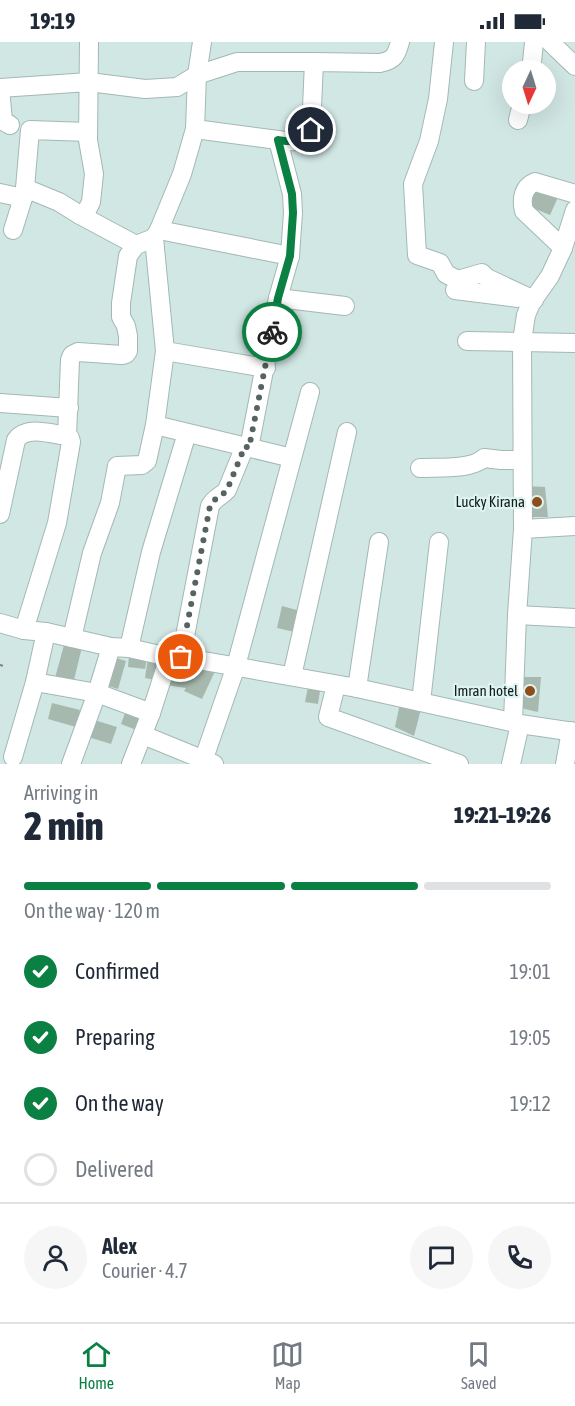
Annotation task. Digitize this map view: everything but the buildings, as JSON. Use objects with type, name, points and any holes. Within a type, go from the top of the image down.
[{"type":"street","points":[[80,215],[87,210],[91,202],[94,174],[88,132],[89,42]]},
{"type":"street","points":[[72,638],[92,553],[110,503],[117,466],[142,465],[147,461],[155,425],[165,351],[156,234],[182,174],[195,129],[197,75],[202,42]]},
{"type":"street","points":[[10,125],[3,121],[0,88],[89,82],[145,89],[177,87],[197,75],[237,62],[380,63],[390,61],[397,53],[400,42]]},
{"type":"street","points":[[444,42],[438,99],[429,141],[413,184],[417,255],[440,263],[446,274],[458,280],[482,273],[487,278],[534,300]]},
{"type":"street","points":[[474,81],[476,42]]},
{"type":"street","points":[[532,60],[534,42]]},
{"type":"street","points":[[550,42],[575,66]]},
{"type":"street","points":[[195,129],[297,142],[308,137],[311,130],[314,62]]},
{"type":"street","points":[[13,230],[24,193],[30,130],[88,132]]},
{"type":"street","points":[[131,764],[175,657],[210,506],[213,499],[227,490],[247,447],[266,368],[278,298],[290,256],[293,213],[292,194],[278,140]]},
{"type":"street","points":[[563,248],[524,211],[523,195],[529,185],[535,182],[575,194]]},
{"type":"street","points":[[0,193],[24,193],[59,202],[136,245]]},
{"type":"street","points":[[511,764],[517,723],[517,615],[522,530],[522,341],[526,315],[550,276],[563,248],[575,210]]},
{"type":"street","points":[[67,436],[72,355],[78,352],[122,355],[128,351],[128,336],[122,317],[121,303],[128,256],[136,245],[156,234],[290,256]]},
{"type":"street","points":[[455,290],[534,300]]},
{"type":"street","points":[[278,298],[345,306]]},
{"type":"street","points":[[468,340],[575,343]]},
{"type":"street","points":[[165,351],[266,368]]},
{"type":"street","points":[[142,735],[207,763],[236,666],[310,392]]},
{"type":"street","points":[[0,403],[69,408]]},
{"type":"street","points":[[155,425],[292,458]]},
{"type":"street","points":[[0,514],[16,440],[20,434],[29,431],[70,438],[57,523],[24,630]]},
{"type":"street","points":[[292,676],[348,432]]},
{"type":"street","points":[[71,764],[97,693],[120,647],[187,433]]},
{"type":"street","points":[[420,468],[478,463],[484,458],[522,460]]},
{"type":"street","points":[[522,530],[575,526]]},
{"type":"street","points":[[357,688],[379,542]]},
{"type":"street","points":[[421,702],[438,542]]},
{"type":"street","points":[[517,615],[575,618]]},
{"type":"street","points":[[0,623],[24,630],[46,632],[357,688],[517,723],[573,732],[565,764]]},
{"type":"street","points":[[12,758],[35,682],[46,632]]},
{"type":"street","points":[[35,682],[97,693],[151,713]]},
{"type":"street","points":[[336,685],[328,717],[459,764]]},
{"type":"way so far","points":[[181,657],[210,506],[213,499],[227,490],[245,446],[249,448],[272,332]]},
{"type":"place","name":"Lucky Kirana","points":[[537,502]]},
{"type":"place","name":"Imran hotel","points":[[530,691]]},
{"type":"route","points":[[272,332],[278,298],[290,256],[293,213],[292,194],[278,140],[297,142],[308,137],[311,130]]}]
